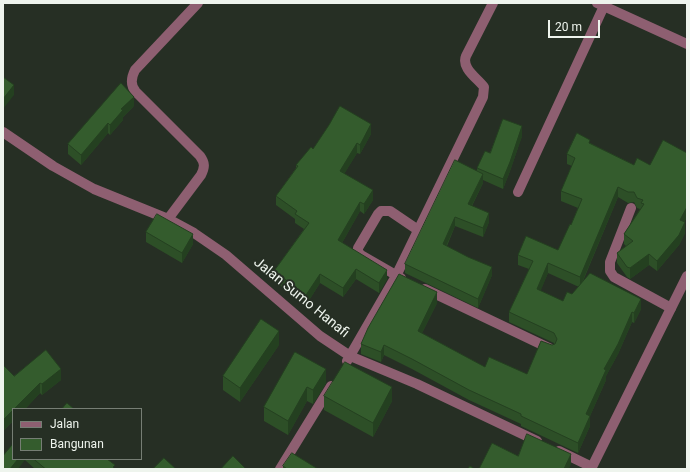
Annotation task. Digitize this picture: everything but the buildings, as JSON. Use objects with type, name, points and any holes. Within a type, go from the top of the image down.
[{"type":"street","points":[[168,219],[201,175],[205,168],[204,164],[200,156],[136,92],[132,85],[132,79],[135,70],[198,3]]},
{"type":"street","points":[[280,469],[350,356],[396,276],[483,97],[484,86],[464,63],[466,56],[493,3]]},
{"type":"street","points":[[518,192],[601,5],[687,44]]},
{"type":"street","name":"Jalan Sumo Hanafi","points":[[3,132],[53,166],[94,189],[168,219],[194,234],[226,255],[320,336],[350,356],[416,384],[546,445],[591,468]]},
{"type":"street","points":[[631,208],[610,262],[610,271],[614,277],[671,308]]},
{"type":"street","points":[[418,230],[390,211],[382,211],[378,214],[358,248],[358,252],[396,276],[551,349]]},
{"type":"street","points":[[591,468],[687,276]]}]
